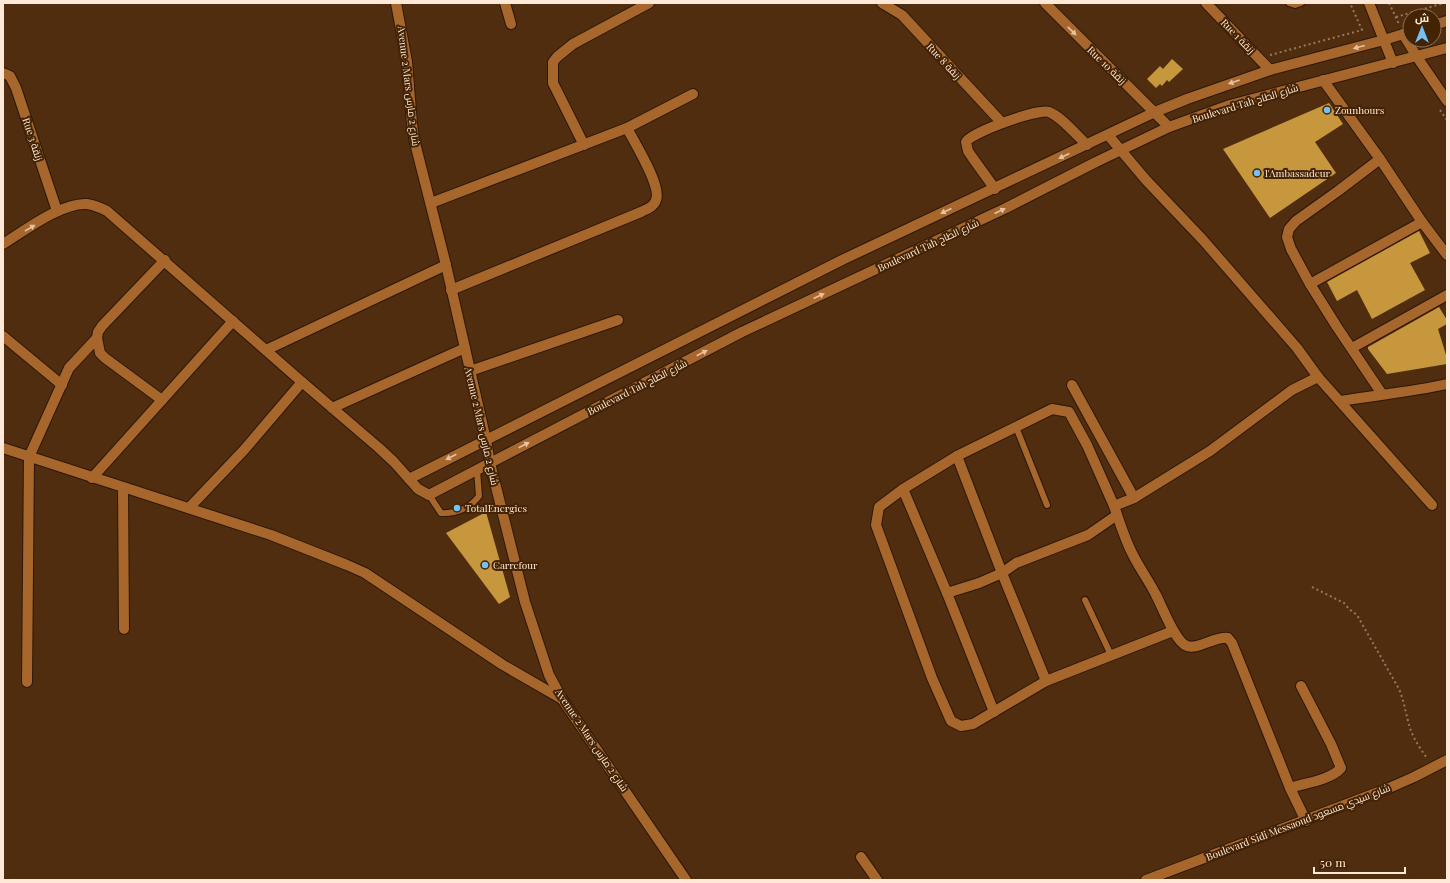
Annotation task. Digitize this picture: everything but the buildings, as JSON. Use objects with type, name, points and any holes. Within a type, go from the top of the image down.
[{"type":"street","name":"Avenue 2 Mars شارع 2 مارس","points":[[396,3],[407,62],[412,124],[446,265],[490,463],[525,602],[549,675],[562,699],[686,880]]},
{"type":"street","points":[[505,3],[511,24]]},
{"type":"street","points":[[584,145],[553,83],[553,62],[557,56],[573,44],[649,3]]},
{"type":"street","name":"Rue 8 زنقة","points":[[882,3],[894,9],[911,24],[1002,123]]},
{"type":"street","name":"Rue 10 زنقة","points":[[1045,3],[1170,127]]},
{"type":"street","name":"Rue 1 زنقة","points":[[1206,3],[1270,70]]},
{"type":"street","points":[[1369,3],[1393,63]]},
{"type":"street","name":"Boulevard Tah شارع الطاح","points":[[408,479],[842,260],[995,189],[1155,112],[1221,86],[1270,70],[1402,35]]},
{"type":"street","points":[[1413,48],[1417,57],[1447,101]]},
{"type":"street","name":"Boulevard Tah شارع الطاح","points":[[429,495],[742,332],[1006,208],[1170,127],[1230,105],[1447,48]]},
{"type":"street","name":"Rue 3 زنقة","points":[[3,73],[10,76],[16,88],[57,211]]},
{"type":"street","points":[[1323,80],[1380,159],[1422,222],[1447,255]]},
{"type":"street","points":[[431,203],[627,128],[693,94]]},
{"type":"street","points":[[995,189],[968,151],[966,142],[973,135],[1002,123],[1035,113],[1048,112],[1055,116],[1087,145]]},
{"type":"street","points":[[451,290],[641,212],[652,206],[657,200],[654,180],[627,128]]},
{"type":"street","points":[[1108,135],[1146,180],[1203,240],[1292,342],[1318,377],[1432,504]]},
{"type":"street","points":[[1380,159],[1338,192],[1300,218],[1289,229],[1287,237],[1288,242],[1310,284],[1382,394]]},
{"type":"street","points":[[3,244],[57,211],[77,204],[95,206],[108,211],[379,448],[408,479],[429,495]]},
{"type":"street","points":[[1310,284],[1422,222]]},
{"type":"street","points":[[162,400],[105,358],[98,348],[97,338],[98,332],[102,326],[164,260]]},
{"type":"street","points":[[266,350],[446,265]]},
{"type":"street","points":[[1352,348],[1447,295]]},
{"type":"street","points":[[470,371],[618,320]]},
{"type":"street","points":[[92,478],[233,321]]},
{"type":"street","points":[[3,336],[62,385]]},
{"type":"street","points":[[27,682],[29,456],[70,368],[97,338]]},
{"type":"street","points":[[332,408],[465,348]]},
{"type":"street","points":[[947,593],[979,583],[1002,573],[1016,563],[1088,535],[1134,498],[1210,451],[1292,390],[1318,377]]},
{"type":"street","points":[[189,508],[244,450],[302,382]]},
{"type":"street","points":[[1340,401],[1382,394],[1420,390],[1447,384]]},
{"type":"street","points":[[1072,385],[1134,498]]},
{"type":"street","points":[[1173,631],[1046,681],[973,724],[961,726],[951,721],[932,678],[876,525],[879,507],[903,488],[957,456],[1052,409],[1069,412],[1088,445],[1133,555],[1156,594],[1173,631],[1187,647],[1193,647],[1223,638],[1228,638],[1230,640],[1290,788],[1306,821]]},
{"type":"street","points":[[3,448],[271,535],[365,573],[503,665],[562,699]]},
{"type":"street","points":[[957,456],[1046,681]]},
{"type":"street","points":[[123,487],[124,629]]},
{"type":"street","points":[[903,488],[947,593],[994,712]]},
{"type":"street","points":[[1290,788],[1327,777],[1337,773],[1341,768],[1331,744],[1301,686]]},
{"type":"street","name":"Boulevard Sidi Messaoud شارع سيدي مسعود","points":[[1146,880],[1306,821],[1389,788],[1434,768],[1447,760]]},
{"type":"street","points":[[861,857],[877,880]]},
{"type":"lane","points":[[1289,3],[1295,5],[1301,3]]},
{"type":"lane","points":[[1016,427],[1047,505]]},
{"type":"lane","points":[[429,495],[441,513],[449,513],[465,508],[474,502],[479,496],[477,470]]},
{"type":"lane","points":[[1085,600],[1111,655]]},
{"type":"path","points":[[1259,58],[1362,30],[1350,3]]},
{"type":"path","points":[[1389,3],[1402,26]]},
{"type":"path","points":[[1396,17],[1444,3]]},
{"type":"path","points":[[1312,587],[1344,603],[1349,609],[1358,615],[1395,679],[1404,699],[1408,723],[1414,738],[1434,768]]},
{"type":"place","name":"Zounhours","points":[[1327,110]]},
{"type":"place","name":"l'Ambassadeur","points":[[1257,173]]},
{"type":"place","name":"TotalEnergies","points":[[457,508]]},
{"type":"place","name":"Carrefour","points":[[485,565]]}]
